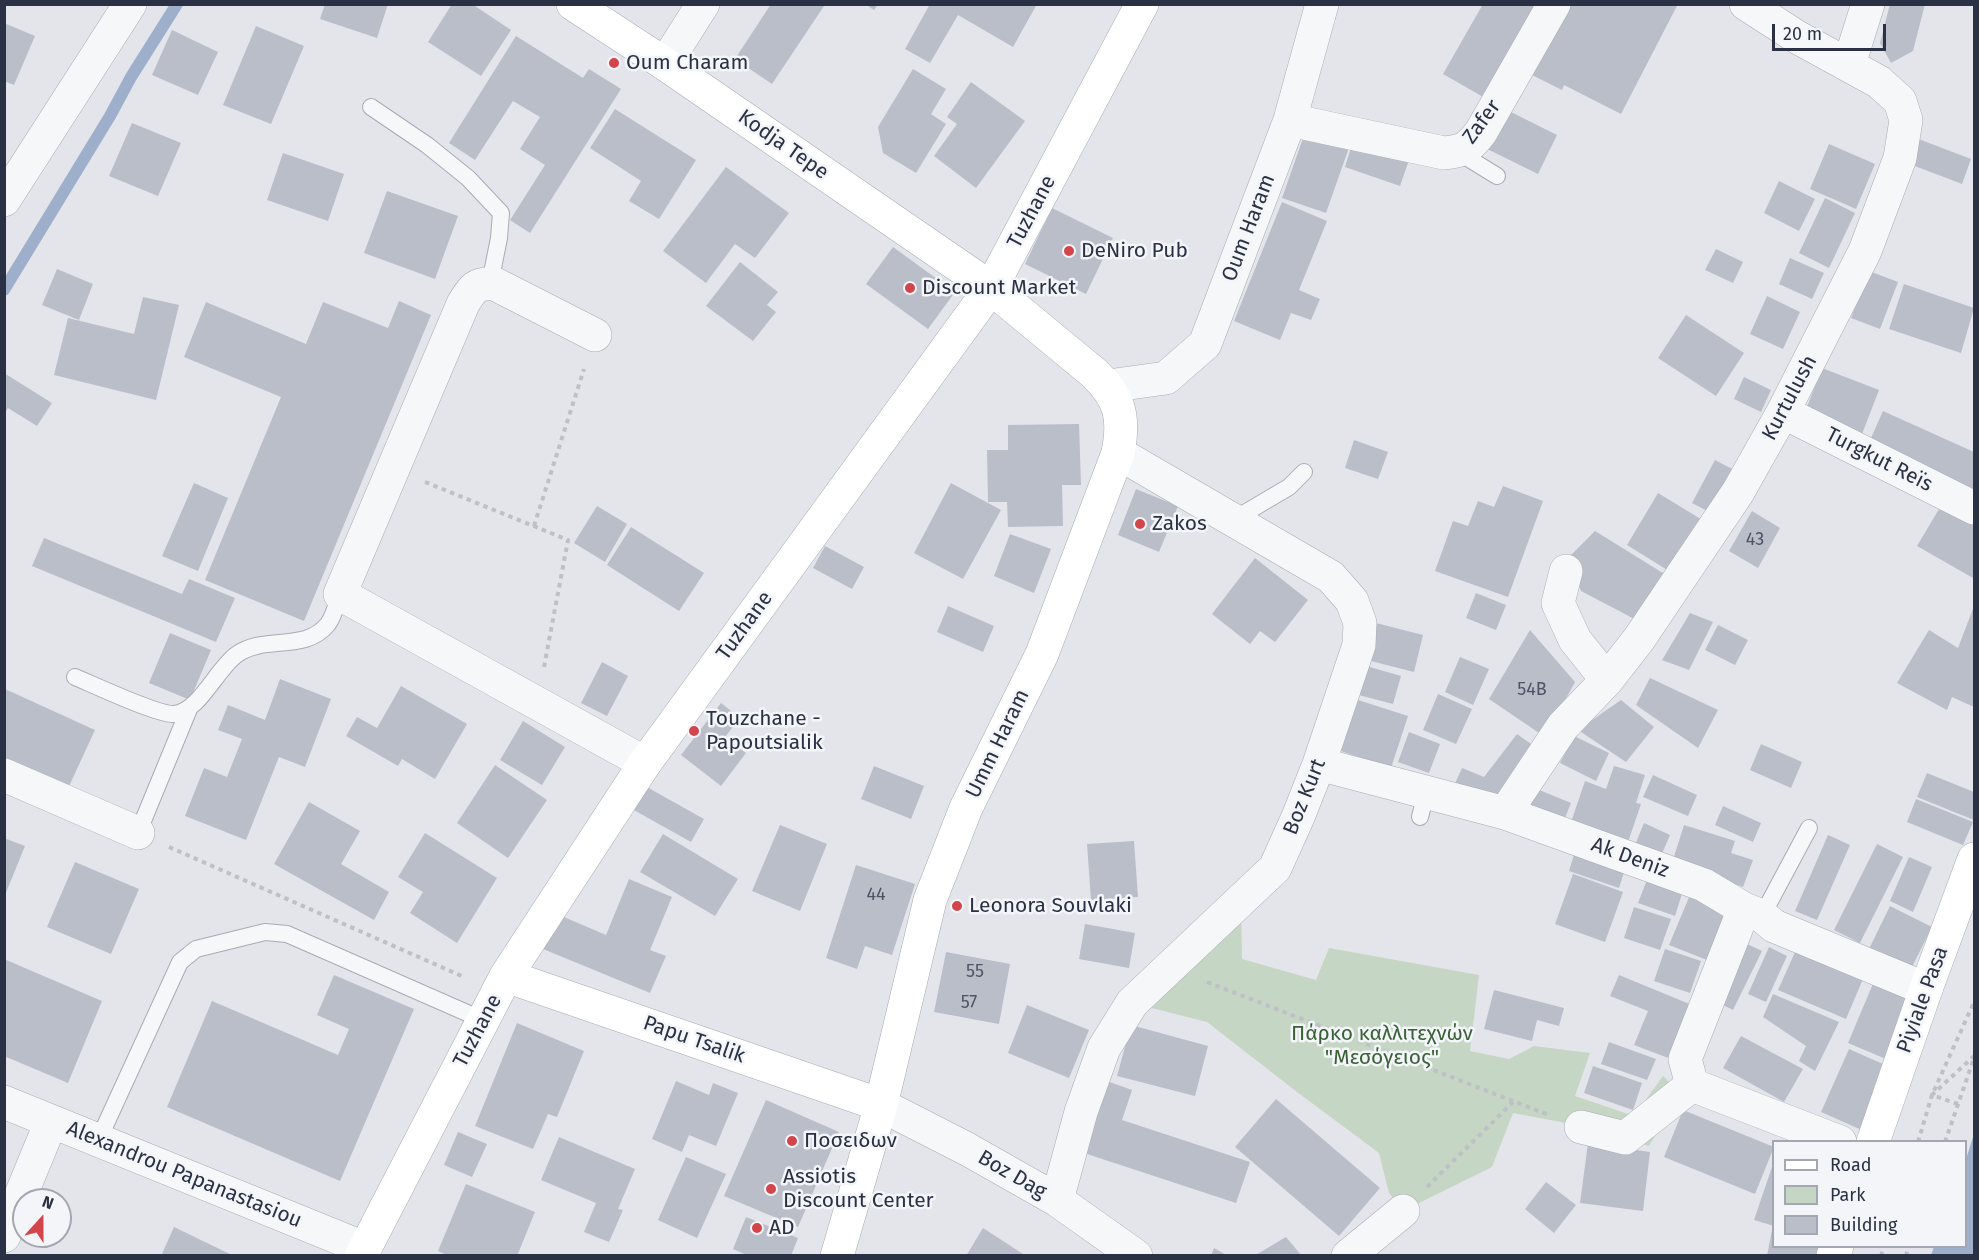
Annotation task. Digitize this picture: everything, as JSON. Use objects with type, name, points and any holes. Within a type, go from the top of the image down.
[{"type":"street","points":[[4,200],[130,4]]},
{"type":"street","name":"Kodja Tepe","points":[[573,4],[665,64],[991,288]]},
{"type":"street","points":[[665,64],[703,4]]},
{"type":"street","name":"Tuzhane","points":[[362,1252],[496,996],[645,763],[991,288],[1142,4]]},
{"type":"street","name":"Oum Haram","points":[[1108,386],[1166,378],[1205,344],[1290,120],[1322,4]]},
{"type":"street","name":"Zafer","points":[[1290,120],[1444,153],[1458,152],[1470,146],[1480,132],[1554,4]]},
{"type":"street","name":"Kurtulush","points":[[1504,813],[1563,726],[1607,680],[1639,639],[1738,492],[1784,412],[1865,251],[1900,158],[1906,120],[1900,101],[1880,82],[1797,37],[1746,4]]},
{"type":"street","points":[[1849,64],[1868,4]]},
{"type":"street","points":[[595,335],[495,284],[483,283],[470,291],[340,594],[645,763]]},
{"type":"street","name":"Umm Haram","points":[[837,1256],[881,1105],[930,900],[966,808],[1042,654],[1118,453],[1122,432],[1118,405],[1108,386],[991,288]]},
{"type":"street","name":"Turgkut Reïs","points":[[1784,412],[1974,508]]},
{"type":"street","name":"Boz Kurt","points":[[1058,1200],[1082,1112],[1104,1048],[1136,998],[1275,868],[1319,764],[1359,645],[1360,623],[1355,608],[1352,601],[1331,577],[1118,453]]},
{"type":"street","points":[[1566,571],[1558,603],[1575,640],[1607,680]]},
{"type":"street","name":"Ak Deniz","points":[[1319,764],[1423,805],[1504,813],[1704,885],[1774,926],[1926,989]]},
{"type":"street","points":[[4,775],[138,833]]},
{"type":"street","name":"Piyiale Pasa","points":[[1874,1140],[1974,860]]},
{"type":"street","points":[[1692,1085],[1685,1059],[1753,913]]},
{"type":"street","name":"Papu Tsalik","points":[[496,996],[881,1105]]},
{"type":"street","points":[[1581,1127],[1625,1138],[1692,1085]]},
{"type":"street","points":[[1692,1085],[1835,1140]]},
{"type":"street","name":"Alexandrou Papanastasiou","points":[[4,1102],[362,1252]]},
{"type":"street","name":"Boz Dag","points":[[881,1105],[967,1149],[1058,1200],[1136,1256]]},
{"type":"street","points":[[4,1236],[51,1122]]},
{"type":"street","points":[[1348,1256],[1403,1211]]},
{"type":"lane","points":[[370,108],[427,145],[468,178],[501,213],[499,238],[490,283]]},
{"type":"lane","points":[[1458,152],[1497,176]]},
{"type":"lane","points":[[1233,520],[1289,487],[1304,472]]},
{"type":"lane","points":[[138,833],[189,709],[220,671],[236,655],[252,647],[277,642],[305,641],[317,635],[330,623],[340,594]]},
{"type":"lane","points":[[75,677],[156,710],[173,714],[189,709]]},
{"type":"lane","points":[[1753,913],[1809,828]]},
{"type":"lane","points":[[98,1141],[180,962],[196,949],[265,932],[287,934],[496,996]]},
{"type":"path","points":[[534,526],[595,335]]},
{"type":"path","points":[[394,470],[568,540],[537,703]]},
{"type":"path","points":[[138,833],[496,996]]},
{"type":"path","points":[[1170,968],[1581,1127]]},
{"type":"path","points":[[1919,1140],[1932,1095],[1974,1002]]},
{"type":"path","points":[[1932,1095],[1974,1057]]},
{"type":"path","points":[[1947,1140],[1974,1057]]},
{"type":"path","points":[[1932,1095],[1958,1104]]},
{"type":"path","points":[[1403,1211],[1513,1102]]},
{"type":"green space","name":"Πάρκο καλλιτεχνών \"Μεσόγειος\"","points":[[1241,901],[1242,959],[1316,980],[1329,948],[1479,975],[1470,1051],[1509,1059],[1534,1046],[1590,1053],[1575,1096],[1634,1116],[1663,1076],[1681,1094],[1649,1146],[1566,1123],[1513,1113],[1492,1167],[1403,1211],[1389,1193],[1379,1153],[1207,1022],[1132,1003]]},
{"type":"water","points":[[1974,1134],[1974,1255],[1931,1255],[1934,1248],[1967,1248],[1967,1156]]},
{"type":"building","points":[[325,4],[388,4],[377,38],[320,19]]},
{"type":"building","points":[[452,4],[472,4],[511,30],[481,76],[428,42]]},
{"type":"building","points":[[771,4],[822,4],[824,6],[772,84],[735,59]]},
{"type":"building","points":[[865,4],[878,4],[874,10]]},
{"type":"building","points":[[930,4],[1037,4],[1013,47],[958,15],[930,63],[905,49]]},
{"type":"building","points":[[1483,4],[1539,4],[1485,98],[1443,74]]},
{"type":"building","points":[[1560,4],[1678,4],[1621,114],[1564,85],[1562,90],[1526,72]]},
{"type":"building","points":[[1890,4],[1925,4],[1913,51],[1891,63],[1880,43]]},
{"type":"building","points":[[4,23],[35,36],[14,85],[4,81]]},
{"type":"building","points":[[256,26],[304,46],[271,124],[223,105]]},
{"type":"building","points":[[172,30],[218,52],[198,95],[152,75]]},
{"type":"building","points":[[516,36],[583,78],[589,69],[621,89],[530,233],[510,220],[545,165],[520,149],[540,117],[513,101],[475,160],[449,143]]},
{"type":"building","points":[[913,69],[946,89],[931,114],[946,124],[916,173],[883,153],[878,127]]},
{"type":"building","points":[[971,82],[1025,121],[976,188],[934,156],[957,124],[947,117]]},
{"type":"building","points":[[1499,106],[1557,135],[1538,174],[1479,145]]},
{"type":"building","points":[[615,109],[696,160],[659,219],[629,201],[641,181],[590,148]]},
{"type":"building","points":[[132,123],[181,143],[158,196],[109,176]]},
{"type":"building","points":[[1308,124],[1352,139],[1326,213],[1282,198]]},
{"type":"building","points":[[1916,138],[1971,159],[1962,184],[1907,163]]},
{"type":"building","points":[[1353,141],[1409,160],[1400,186],[1345,167]]},
{"type":"building","points":[[1829,144],[1875,164],[1856,209],[1810,189]]},
{"type":"building","points":[[283,153],[344,174],[328,221],[267,200]]},
{"type":"building","points":[[726,167],[789,213],[755,258],[735,244],[706,283],[663,251]]},
{"type":"building","points":[[1779,181],[1815,199],[1799,231],[1764,213]]},
{"type":"building","points":[[387,191],[458,216],[435,279],[364,253]]},
{"type":"building","points":[[1825,198],[1855,213],[1829,268],[1799,253]]},
{"type":"building","points":[[1282,202],[1327,221],[1299,290],[1320,299],[1311,320],[1291,313],[1280,340],[1234,321]]},
{"type":"building","name":"DeNiro Pub","points":[[1052,208],[1113,238],[1086,294],[1025,264]]},
{"type":"building","name":"Discount Market","points":[[893,247],[955,292],[928,329],[866,284]]},
{"type":"building","points":[[1716,249],[1743,262],[1733,283],[1705,270]]},
{"type":"building","points":[[1790,258],[1824,273],[1812,299],[1779,284]]},
{"type":"building","points":[[740,262],[778,292],[767,305],[776,312],[753,341],[706,306]]},
{"type":"building","points":[[57,269],[93,284],[79,320],[42,305]]},
{"type":"building","points":[[1869,271],[1898,282],[1880,329],[1851,318]]},
{"type":"building","points":[[1904,284],[1974,308],[1961,353],[1889,329]]},
{"type":"building","points":[[1767,296],[1800,312],[1783,349],[1750,334]]},
{"type":"building","points":[[143,297],[179,305],[156,400],[54,375],[68,318],[134,334]]},
{"type":"building","points":[[399,301],[431,315],[304,621],[205,580],[281,397],[184,357],[206,302],[306,344],[323,302],[388,328]]},
{"type":"building","points":[[1686,315],[1744,353],[1716,396],[1658,358]]},
{"type":"building","points":[[1822,368],[1879,390],[1862,434],[1805,412]]},
{"type":"building","points":[[4,373],[52,403],[37,426],[8,408],[4,414]]},
{"type":"building","points":[[1744,377],[1771,390],[1761,412],[1734,399]]},
{"type":"building","points":[[1883,411],[1974,452],[1974,495],[1867,447]]},
{"type":"building","points":[[1079,424],[1081,485],[1062,485],[1063,526],[1008,527],[1007,502],[988,502],[987,450],[1008,450],[1008,425]]},
{"type":"building","points":[[1354,440],[1388,452],[1378,479],[1345,468]]},
{"type":"building","points":[[1715,460],[1738,472],[1715,515],[1692,503]]},
{"type":"building","points":[[194,483],[228,498],[198,571],[162,556]]},
{"type":"building","points":[[951,483],[1001,510],[963,579],[914,553]]},
{"type":"building","points":[[1503,486],[1543,501],[1508,597],[1435,571],[1453,521],[1468,526],[1478,501],[1494,507]]},
{"type":"building","points":[[1136,489],[1178,506],[1159,552],[1118,535]]},
{"type":"building","points":[[1658,493],[1709,524],[1677,576],[1627,545]]},
{"type":"building","points":[[1942,504],[1974,523],[1973,578],[1917,546]]},
{"type":"building","points":[[597,506],[627,524],[605,562],[574,543]]},
{"type":"building","points":[[1752,511],[1780,528],[1758,568],[1729,551]]},
{"type":"building","points":[[631,527],[704,573],[679,611],[607,565]]},
{"type":"building","points":[[1595,531],[1671,578],[1642,623],[1581,591],[1569,557]]},
{"type":"building","points":[[1010,534],[1051,549],[1034,593],[994,576]]},
{"type":"building","points":[[44,538],[182,594],[189,579],[235,598],[216,642],[32,566]]},
{"type":"building","points":[[825,546],[864,567],[852,589],[813,568]]},
{"type":"building","points":[[1255,558],[1308,600],[1275,642],[1260,631],[1250,644],[1212,614]]},
{"type":"building","points":[[1476,593],[1506,605],[1496,630],[1466,618]]},
{"type":"building","points":[[948,606],[994,626],[983,652],[937,632]]},
{"type":"building","points":[[1974,606],[1974,707],[1952,697],[1947,710],[1897,683],[1929,630],[1958,648]]},
{"type":"building","points":[[1690,613],[1713,622],[1689,670],[1662,660]]},
{"type":"building","points":[[1376,623],[1423,635],[1414,672],[1367,660]]},
{"type":"building","points":[[1718,625],[1748,640],[1735,665],[1705,650]]},
{"type":"building","points":[[1530,630],[1575,682],[1545,737],[1489,699]]},
{"type":"building","points":[[170,633],[211,650],[190,700],[149,683]]},
{"type":"building","points":[[1460,657],[1489,669],[1473,705],[1445,692]]},
{"type":"building","points":[[602,662],[628,676],[607,716],[581,703]]},
{"type":"building","points":[[1363,665],[1401,676],[1393,704],[1355,694]]},
{"type":"building","points":[[1650,678],[1718,710],[1698,748],[1636,705]]},
{"type":"building","points":[[280,679],[331,699],[305,767],[279,757],[246,840],[185,816],[204,768],[227,777],[242,739],[218,730],[228,705],[265,720]]},
{"type":"building","points":[[401,686],[467,724],[435,779],[402,759],[398,766],[346,736],[357,717],[377,728]]},
{"type":"building","points":[[5,689],[95,730],[65,795],[5,767]]},
{"type":"building","points":[[1438,694],[1472,709],[1456,744],[1423,730]]},
{"type":"building","points":[[1358,700],[1408,716],[1391,768],[1341,751]]},
{"type":"building","points":[[1621,700],[1654,727],[1626,762],[1578,730]]},
{"type":"building","points":[[721,703],[740,718],[725,737],[746,753],[721,786],[681,755]]},
{"type":"building","points":[[523,721],[565,747],[542,785],[500,760]]},
{"type":"building","points":[[1409,732],[1440,744],[1429,773],[1398,762]]},
{"type":"building","points":[[1517,734],[1538,749],[1501,800],[1453,788],[1462,768],[1484,777]]},
{"type":"building","points":[[1574,736],[1609,753],[1596,781],[1560,763]]},
{"type":"building","points":[[1761,744],[1802,762],[1791,788],[1750,770]]},
{"type":"building","points":[[495,765],[547,800],[508,858],[457,823]]},
{"type":"building","points":[[874,766],[924,786],[911,819],[861,799]]},
{"type":"building","points":[[1614,766],[1645,775],[1636,803],[1641,804],[1626,848],[1569,828],[1585,781],[1606,789]]},
{"type":"building","points":[[1927,773],[1974,792],[1974,820],[1917,797]]},
{"type":"building","points":[[1653,775],[1697,795],[1688,816],[1643,797]]},
{"type":"building","points":[[645,786],[704,819],[691,842],[632,809]]},
{"type":"building","points":[[1532,787],[1571,803],[1563,823],[1524,807]]},
{"type":"building","points":[[1916,799],[1973,822],[1963,845],[1907,822]]},
{"type":"building","points":[[309,802],[360,831],[341,864],[389,892],[374,920],[274,864]]},
{"type":"building","points":[[1723,806],[1761,823],[1753,842],[1715,825]]},
{"type":"building","points":[[1644,823],[1670,835],[1661,856],[1635,845]]},
{"type":"building","points":[[780,825],[827,844],[800,911],[752,891]]},
{"type":"building","points":[[1684,825],[1735,841],[1731,853],[1753,860],[1743,887],[1672,863]]},
{"type":"building","points":[[425,833],[497,878],[457,943],[410,913],[423,892],[398,877]]},
{"type":"building","points":[[663,834],[738,879],[715,916],[640,872]]},
{"type":"building","points":[[1828,835],[1850,845],[1817,920],[1795,911]]},
{"type":"building","points":[[4,838],[25,846],[5,895],[4,895]]},
{"type":"building","points":[[1134,841],[1138,897],[1091,900],[1087,844]]},
{"type":"building","points":[[1877,844],[1903,857],[1860,943],[1834,930]]},
{"type":"building","points":[[1577,845],[1627,863],[1619,888],[1569,871]]},
{"type":"building","points":[[1909,857],[1932,867],[1913,912],[1890,901]]},
{"type":"building","points":[[75,862],[139,889],[111,954],[47,927]]},
{"type":"building","points":[[856,865],[915,884],[892,955],[865,946],[857,969],[826,958]]},
{"type":"building","points":[[1650,872],[1685,884],[1675,916],[1638,903]]},
{"type":"building","points":[[1573,874],[1623,892],[1605,942],[1555,924]]},
{"type":"building","points":[[629,879],[672,897],[650,950],[666,956],[650,993],[543,949],[557,914],[606,935]]},
{"type":"building","points":[[1690,895],[1733,913],[1712,962],[1669,945]]},
{"type":"building","points":[[1890,906],[1932,927],[1909,973],[1867,953]]},
{"type":"building","points":[[1634,907],[1671,919],[1660,950],[1624,938]]},
{"type":"building","points":[[1085,924],[1135,933],[1129,968],[1079,959]]},
{"type":"building","points":[[1743,942],[1762,951],[1733,1010],[1715,1001]]},
{"type":"building","points":[[1769,947],[1787,956],[1766,1002],[1748,994]]},
{"type":"building","points":[[1665,949],[1701,961],[1690,993],[1654,981]]},
{"type":"building","points":[[1796,950],[1863,979],[1846,1019],[1778,990]]},
{"type":"building","points":[[946,952],[1010,964],[999,1024],[934,1012]]},
{"type":"building","points":[[4,959],[102,1001],[68,1083],[4,1056]]},
{"type":"building","points":[[334,975],[414,1009],[340,1181],[167,1107],[212,1001],[338,1055],[349,1029],[317,1015]]},
{"type":"building","points":[[1619,975],[1692,1005],[1671,1059],[1634,1045],[1648,1011],[1610,996]]},
{"type":"building","points":[[1875,979],[1920,998],[1893,1062],[1848,1043]]},
{"type":"building","points":[[1494,990],[1564,1008],[1559,1026],[1537,1020],[1532,1041],[1484,1029]]},
{"type":"building","points":[[1773,994],[1839,1022],[1815,1071],[1799,1061],[1806,1046],[1763,1017]]},
{"type":"building","points":[[1027,1005],[1089,1030],[1069,1078],[1008,1053]]},
{"type":"building","points":[[517,1023],[584,1051],[557,1117],[548,1114],[533,1149],[475,1126]]},
{"type":"building","points":[[1131,1025],[1208,1046],[1195,1096],[1117,1076]]},
{"type":"building","points":[[1741,1036],[1803,1069],[1784,1102],[1723,1068]]},
{"type":"building","points":[[1609,1042],[1656,1059],[1647,1080],[1601,1064]]},
{"type":"building","points":[[1849,1049],[1892,1068],[1864,1131],[1821,1112]]},
{"type":"building","points":[[1593,1066],[1642,1083],[1633,1110],[1584,1093]]},
{"type":"building","points":[[1104,1080],[1132,1090],[1122,1120],[1250,1162],[1236,1203],[1081,1152]]},
{"type":"building","points":[[676,1081],[709,1095],[713,1083],[738,1093],[716,1146],[689,1135],[682,1152],[652,1139]]},
{"type":"building","points":[[1276,1099],[1380,1188],[1339,1236],[1235,1147]]},
{"type":"building","points":[[766,1100],[839,1132],[798,1227],[724,1196]]},
{"type":"building","points":[[1683,1110],[1772,1146],[1772,1152],[1755,1194],[1664,1157]]},
{"type":"building","points":[[458,1132],[487,1144],[472,1177],[444,1165]]},
{"type":"building","points":[[559,1137],[635,1169],[618,1209],[623,1210],[609,1242],[584,1232],[596,1203],[541,1180]]},
{"type":"building","points":[[1588,1143],[1650,1152],[1643,1211],[1580,1203]]},
{"type":"building","points":[[686,1157],[726,1174],[697,1238],[658,1220]]},
{"type":"building","points":[[1772,1167],[1772,1225],[1754,1220]]},
{"type":"building","points":[[1546,1182],[1576,1205],[1554,1233],[1525,1209]]},
{"type":"building","points":[[466,1184],[535,1212],[517,1256],[449,1256],[438,1251]]},
{"type":"building","name":"AD","points":[[746,1217],[798,1238],[791,1256],[749,1256],[733,1249]]},
{"type":"building","points":[[174,1227],[234,1256],[161,1256]]},
{"type":"building","points":[[983,1228],[1026,1256],[966,1256]]},
{"type":"building","points":[[1772,1230],[1772,1248],[1819,1248],[1817,1256],[1767,1256]]},
{"type":"building","points":[[1286,1237],[1302,1256],[1254,1256]]},
{"type":"building","points":[[1214,1248],[1228,1256],[1211,1256]]},
{"type":"waterway","points":[[4,290],[177,4]]},
{"type":"place","name":"Oum Charam","points":[[614,63]]},
{"type":"place","name":"DeNiro Pub","points":[[1069,251]]},
{"type":"place","name":"Discount Market","points":[[910,288]]},
{"type":"place","name":"Zakos","points":[[1140,524]]},
{"type":"place","name":"Touzchane - Papoutsialik","points":[[694,731]]},
{"type":"place","name":"Leonora Souvlaki","points":[[957,906]]},
{"type":"place","name":"Ποσειδων","points":[[792,1141]]},
{"type":"place","name":"Assiotis Discount Center","points":[[771,1189]]},
{"type":"place","name":"AD","points":[[757,1228]]}]
